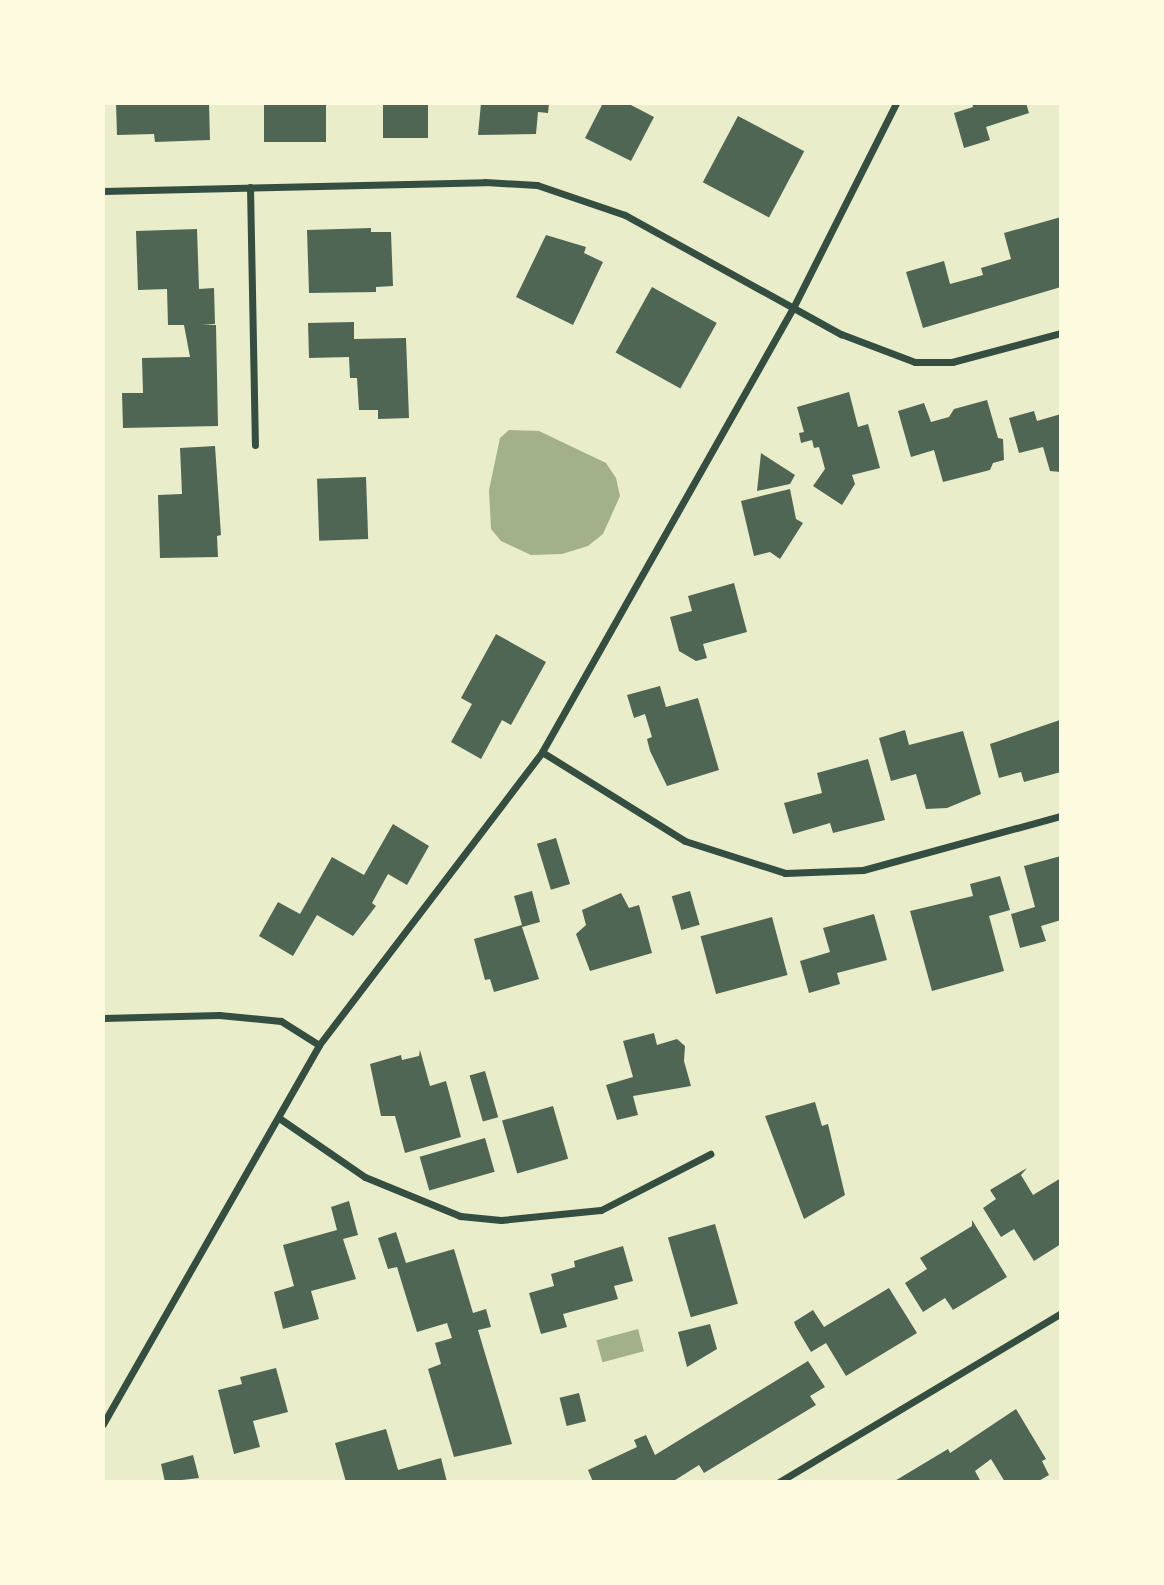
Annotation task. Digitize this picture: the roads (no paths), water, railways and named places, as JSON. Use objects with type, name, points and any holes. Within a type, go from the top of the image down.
[{"type":"street","points":[[103,1424],[319,1045],[542,752],[793,306],[896,103]]},
{"type":"street","points":[[103,191],[485,181],[537,185],[625,215],[866,347],[915,362],[952,362],[1061,333]]},
{"type":"street","points":[[250,187],[255,445]]},
{"type":"street","points":[[542,752],[685,841],[785,873],[863,870],[1061,816]]},
{"type":"street","points":[[103,1018],[219,1015],[281,1021],[319,1045]]},
{"type":"street","points":[[279,1118],[365,1177],[460,1216],[501,1220],[601,1210],[662,1183],[710,1154]]},
{"type":"street","points":[[779,1482],[1061,1313]]}]
